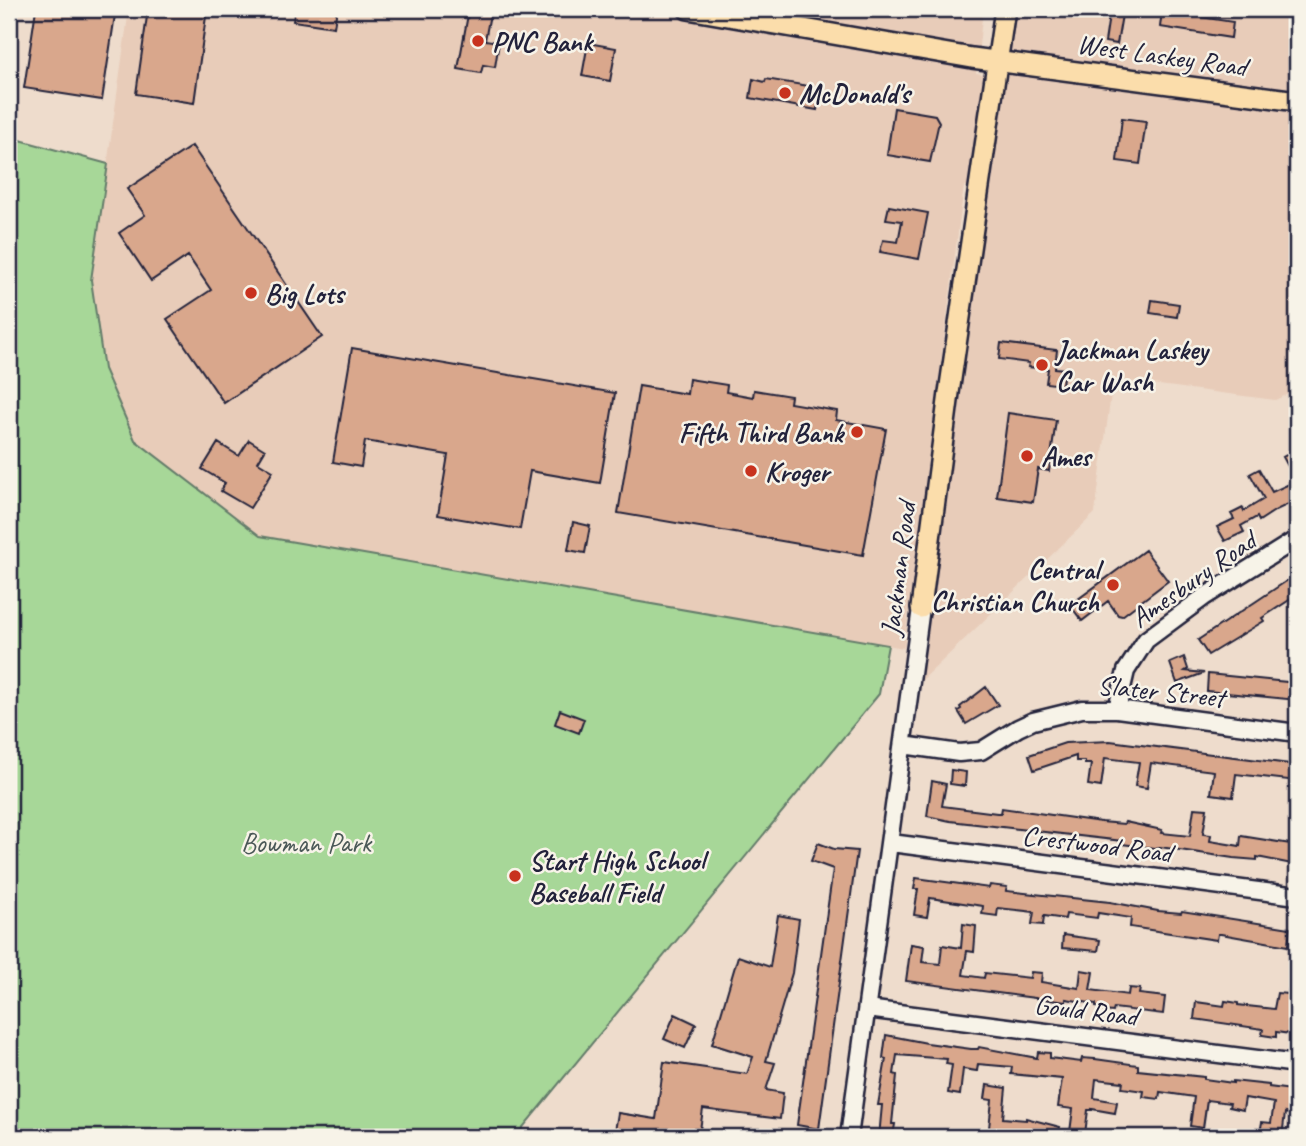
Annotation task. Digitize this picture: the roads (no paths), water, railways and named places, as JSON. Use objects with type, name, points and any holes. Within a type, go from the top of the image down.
[{"type":"main road","name":"West Laskey Road","points":[[688,9],[998,62],[1297,101]]},
{"type":"main road","name":"Jackman Road","points":[[921,608],[949,393],[1005,9]]},
{"type":"street","name":"Amesbury Road","points":[[1117,709],[1126,671],[1146,640],[1204,597],[1297,539]]},
{"type":"street","name":"Jackman Road","points":[[849,1137],[921,608]]},
{"type":"street","name":"Slater Street","points":[[904,745],[958,753],[981,751],[1018,728],[1047,716],[1082,709],[1117,709],[1297,733]]},
{"type":"street","name":"Crestwood Road","points":[[891,843],[1297,896]]},
{"type":"street","name":"Gould Road","points":[[867,1009],[1297,1064]]},
{"type":"place","name":"PNC Bank","points":[[478,41]]},
{"type":"place","name":"McDonald's","points":[[785,93]]},
{"type":"place","name":"Big Lots","points":[[251,293]]},
{"type":"place","name":"Jackman Laskey Car Wash","points":[[1042,365]]},
{"type":"place","name":"Fifth Third Bank","points":[[857,432]]},
{"type":"place","name":"Ames","points":[[1027,456]]},
{"type":"place","name":"Kroger","points":[[751,471]]},
{"type":"place","name":"Central Christian Church","points":[[1113,585]]},
{"type":"place","name":"Start High School Baseball Field","points":[[515,876]]},
{"type":"park label","name":"Bowman Park","points":[[306,842]]}]
